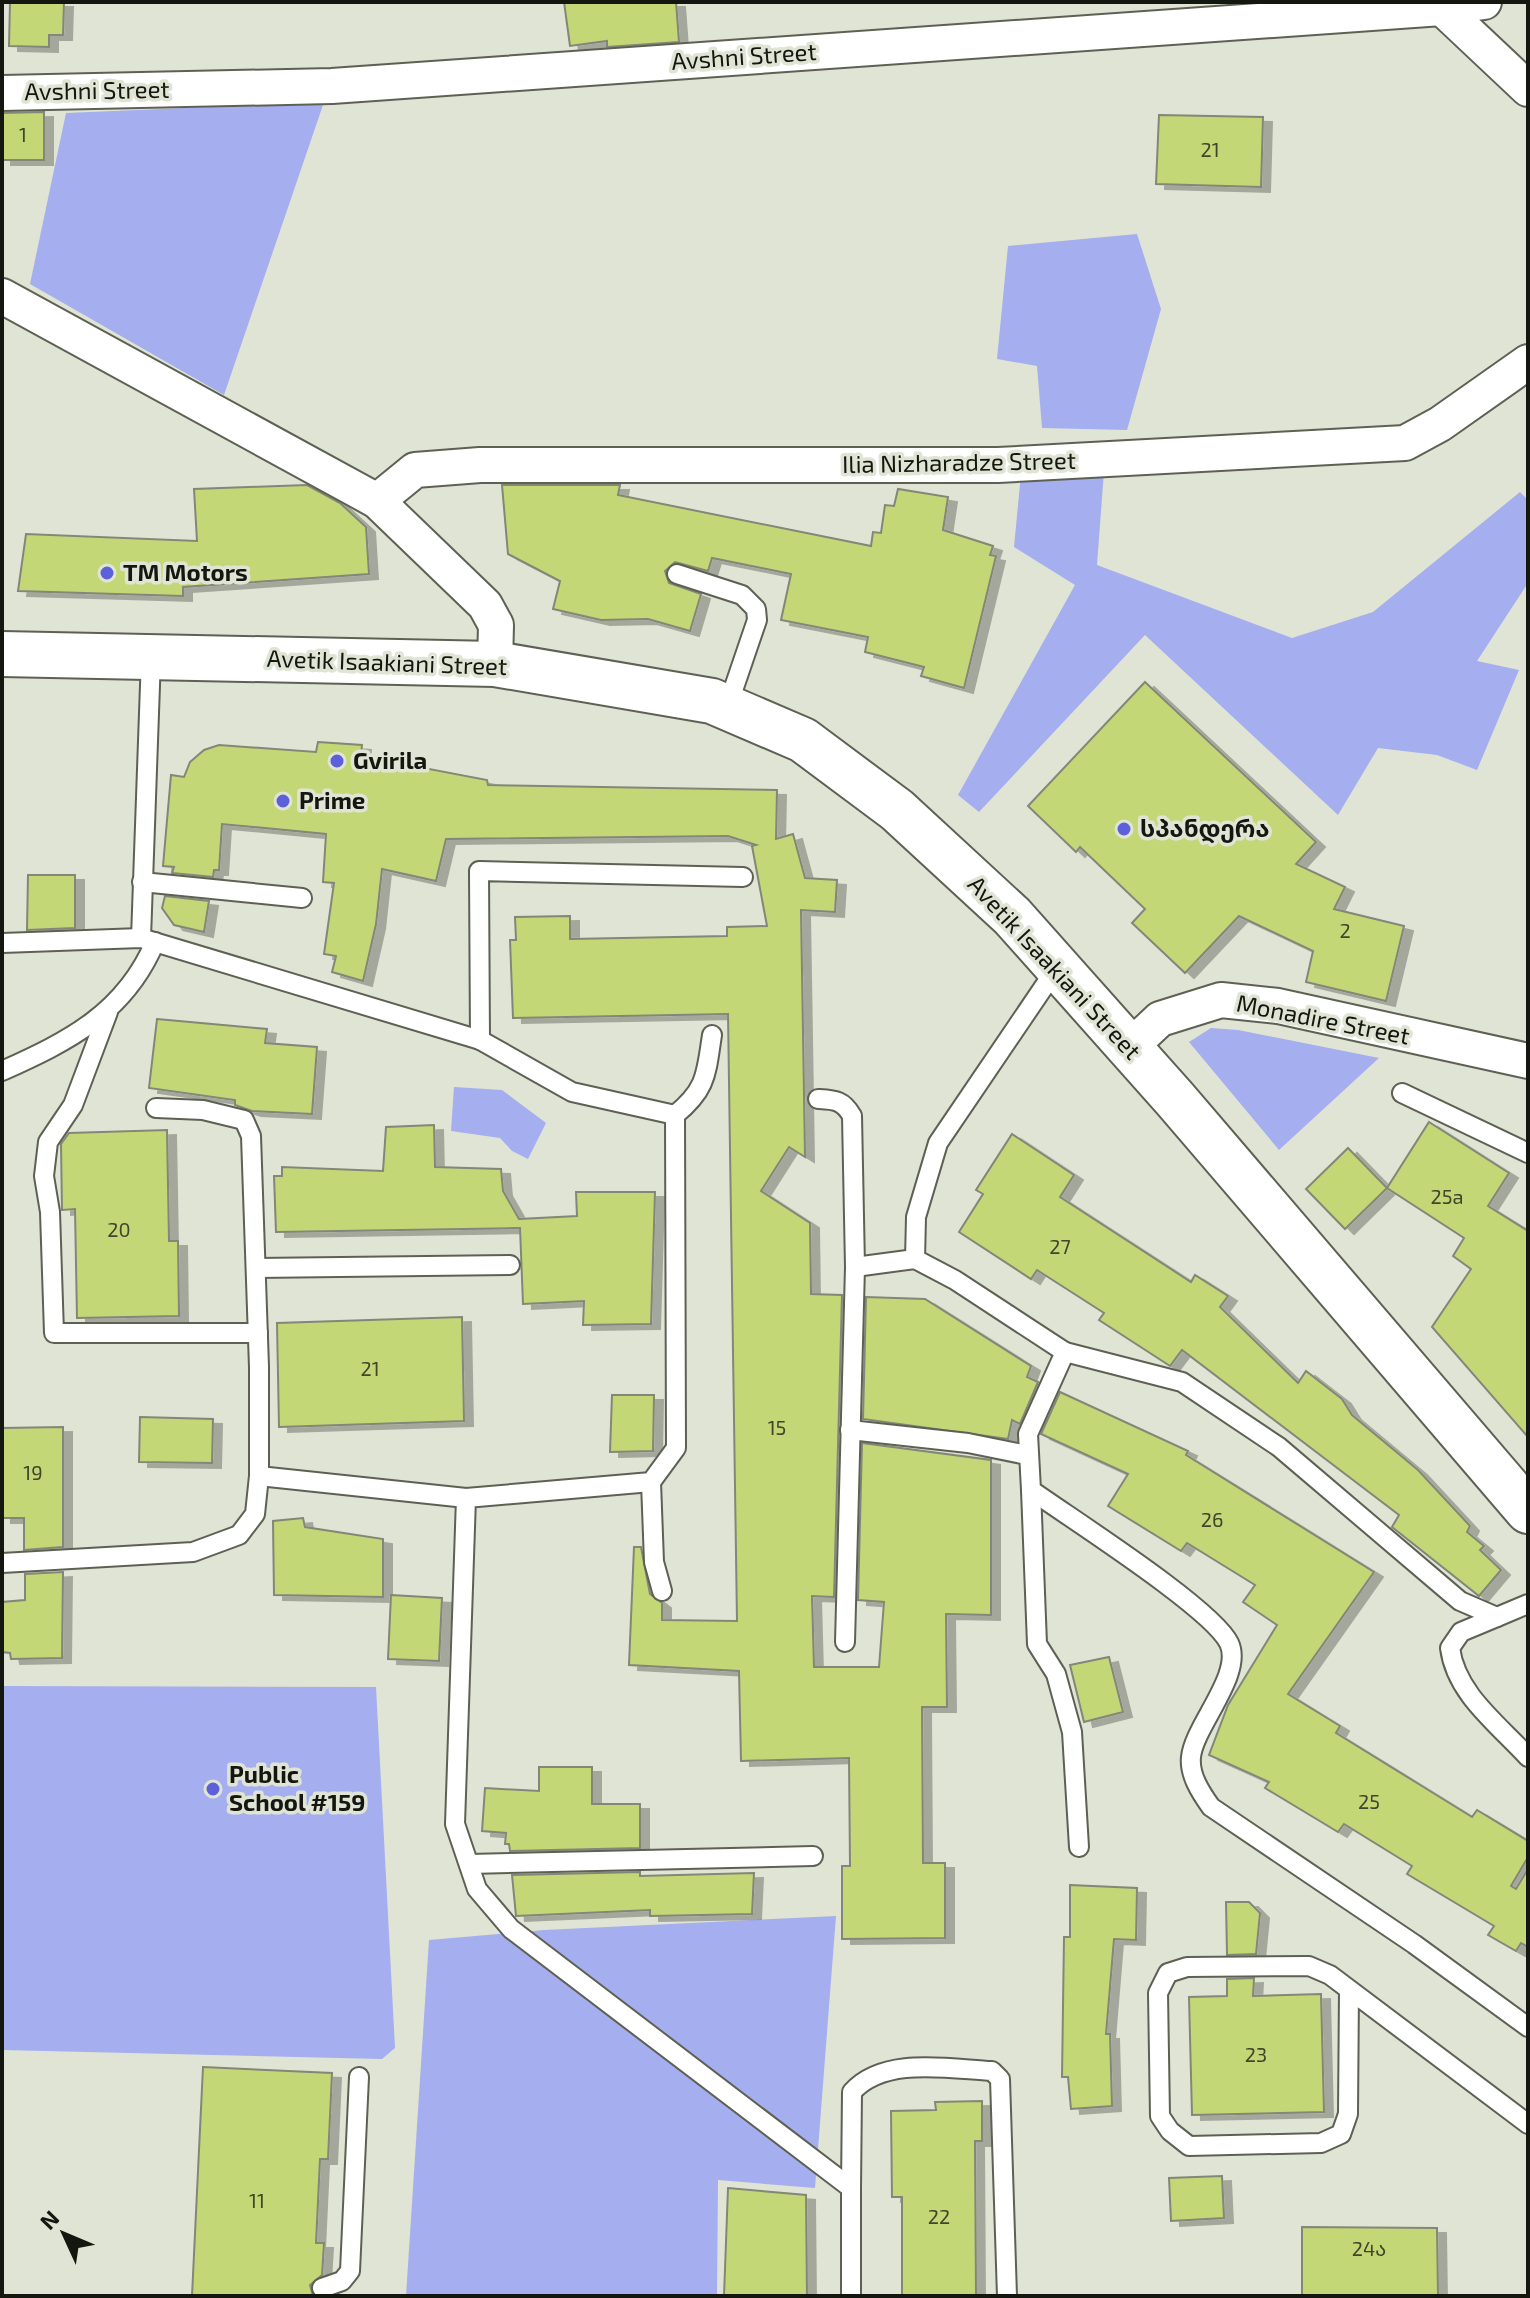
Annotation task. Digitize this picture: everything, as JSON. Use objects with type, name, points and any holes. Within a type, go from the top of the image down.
[{"type":"main road","name":"Avetik Isaakiani Street","points":[[2,654],[151,654],[495,664],[712,701],[803,740],[897,810],[1012,916],[1130,1047],[1528,1511]]},
{"type":"street","name":"Avshni Street","points":[[2,93],[332,86],[1442,8],[1484,2]]},
{"type":"street","points":[[1442,8],[1528,89]]},
{"type":"street","points":[[2,296],[377,501],[485,605],[496,625],[495,664]]},
{"type":"street","name":"Ilia Nizharadze Street","points":[[377,501],[415,470],[480,465],[998,465],[1405,443],[1440,424],[1528,362]]},
{"type":"street","name":"Monadire Street","points":[[1130,1047],[1160,1019],[1221,1000],[1278,1006],[1528,1061]]},
{"type":"lane","points":[[677,574],[742,595],[756,609],[757,620],[727,708]]},
{"type":"lane","points":[[2,1071],[59,1045],[108,1012],[142,973],[148,940],[142,882],[151,654]]},
{"type":"lane","points":[[480,1040],[479,871],[743,877]]},
{"type":"lane","points":[[142,882],[302,898]]},
{"type":"lane","points":[[2,943],[148,940],[480,1040],[572,1092],[675,1115]]},
{"type":"lane","points":[[915,1259],[916,1217],[938,1143],[1058,966]]},
{"type":"lane","points":[[108,1012],[73,1105],[48,1142],[44,1176],[50,1212],[54,1333],[258,1333]]},
{"type":"lane","points":[[675,1115],[697,1097],[705,1083],[712,1035]]},
{"type":"lane","points":[[1402,1093],[1528,1153]]},
{"type":"lane","points":[[818,1099],[837,1100],[846,1105],[852,1116],[855,1267],[845,1642]]},
{"type":"lane","points":[[2,1563],[193,1552],[239,1535],[255,1514],[259,1476],[258,1333],[251,1136],[244,1120],[203,1110],[156,1108]]},
{"type":"lane","points":[[662,1591],[654,1562],[651,1482],[676,1448],[675,1115]]},
{"type":"lane","points":[[855,1267],[915,1259],[955,1280],[1065,1352],[1182,1382],[1279,1447],[1460,1601],[1497,1617]]},
{"type":"lane","points":[[256,1268],[510,1265]]},
{"type":"lane","points":[[1065,1352],[1028,1434],[1027,1455],[1037,1644],[1056,1674],[1072,1732],[1079,1847]]},
{"type":"lane","points":[[850,1430],[968,1443],[1027,1455]]},
{"type":"lane","points":[[259,1476],[466,1498],[651,1482]]},
{"type":"lane","points":[[1031,1490],[1193,1606],[1223,1634],[1231,1646],[1231,1665],[1191,1757],[1197,1787],[1211,1807],[1528,2027]]},
{"type":"lane","points":[[466,1498],[455,1824],[477,1889],[511,1929],[851,2188]]},
{"type":"lane","points":[[1528,1604],[1461,1632],[1450,1648],[1453,1671],[1474,1701],[1528,1757]]},
{"type":"lane","points":[[469,1864],[813,1856]]},
{"type":"lane","points":[[1349,1990],[1348,2114],[1341,2134],[1321,2143],[1189,2146],[1170,2131],[1160,2116],[1158,1993],[1168,1973],[1187,1967],[1309,1966],[1330,1975],[1528,2124]]},
{"type":"lane","points":[[851,2296],[852,2092],[862,2081],[909,2068],[992,2071],[1000,2079],[1007,2296]]},
{"type":"lane","points":[[322,2288],[342,2281],[350,2271],[359,2077]]},
{"type":"shaded area","points":[[324,102],[224,395],[30,284],[66,113]]},
{"type":"shaded area","points":[[1137,234],[1161,309],[1127,430],[1042,428],[1037,366],[997,359],[1008,246]]},
{"type":"shaded area","points":[[1104,471],[1097,565],[1292,638],[1373,612],[1520,492],[1528,500],[1528,583],[1477,661],[1519,670],[1477,770],[1437,755],[1378,748],[1338,815],[1145,635],[979,812],[958,795],[1075,585],[1014,547],[1021,474]]},
{"type":"shaded area","points":[[1211,1028],[1238,1030],[1379,1058],[1279,1150],[1189,1042]]},
{"type":"shaded area","points":[[454,1087],[502,1090],[546,1123],[528,1159],[512,1151],[500,1138],[451,1131]]},
{"type":"shaded area","name":"Public School #159","points":[[2,1686],[376,1687],[395,2048],[382,2059],[2,2050]]},
{"type":"shaded area","points":[[836,1916],[815,2188],[718,2180],[717,2296],[406,2296],[429,1940],[544,1930]]},
{"type":"building","points":[[10,2],[64,2],[63,35],[49,35],[49,47],[9,46]]},
{"type":"building","points":[[564,2],[676,2],[679,42],[607,47],[607,41],[570,46]]},
{"type":"building","points":[[44,112],[44,160],[2,160],[2,113]]},
{"type":"building","points":[[1159,115],[1263,117],[1261,187],[1156,184]]},
{"type":"building","points":[[307,485],[340,503],[366,527],[369,574],[183,587],[183,596],[18,591],[26,534],[197,541],[194,489]]},
{"type":"building","points":[[502,485],[620,485],[618,495],[871,546],[873,532],[881,533],[885,505],[894,506],[898,489],[948,497],[943,530],[993,546],[990,555],[996,556],[964,688],[921,676],[924,667],[865,652],[868,637],[781,620],[791,574],[712,558],[708,571],[675,562],[665,571],[669,583],[701,594],[690,631],[648,619],[601,620],[553,609],[560,581],[508,554]]},
{"type":"building","points":[[1145,682],[1316,842],[1296,864],[1345,887],[1334,909],[1404,926],[1386,1001],[1306,982],[1313,951],[1239,916],[1185,973],[1132,923],[1145,909],[1080,847],[1076,852],[1028,806]]},
{"type":"building","points":[[318,742],[362,745],[361,756],[487,780],[488,785],[777,790],[776,839],[793,834],[805,878],[837,880],[835,912],[801,910],[805,1157],[789,1147],[761,1191],[810,1223],[811,1294],[842,1295],[834,1597],[812,1596],[814,1667],[879,1667],[884,1602],[858,1600],[862,1443],[991,1460],[991,1615],[946,1614],[947,1707],[922,1707],[923,1863],[945,1863],[945,1938],[842,1939],[842,1866],[850,1866],[849,1758],[741,1761],[739,1671],[629,1665],[634,1547],[641,1547],[650,1594],[662,1603],[662,1620],[737,1621],[728,1014],[513,1018],[510,940],[516,940],[515,917],[570,916],[570,939],[727,936],[727,927],[767,926],[752,846],[756,845],[728,836],[446,839],[436,881],[382,869],[376,924],[363,981],[332,972],[336,956],[324,954],[334,883],[323,882],[326,834],[222,824],[219,870],[214,870],[213,877],[172,873],[174,867],[163,866],[171,775],[184,777],[190,762],[204,750],[219,745],[316,752]]},
{"type":"building","points":[[28,875],[75,875],[75,928],[27,930]]},
{"type":"building","points":[[165,896],[209,901],[204,932],[174,925],[162,908]]},
{"type":"building","points":[[157,1019],[267,1029],[265,1043],[317,1047],[312,1114],[252,1111],[235,1105],[235,1100],[149,1088]]},
{"type":"building","points":[[1429,1122],[1509,1173],[1488,1206],[1528,1231],[1528,1437],[1432,1327],[1471,1269],[1453,1256],[1464,1238],[1387,1188]]},
{"type":"building","points":[[434,1125],[435,1167],[501,1169],[503,1191],[519,1219],[577,1216],[576,1192],[655,1192],[651,1324],[583,1325],[584,1301],[523,1304],[520,1228],[276,1232],[274,1176],[282,1176],[282,1167],[383,1171],[386,1127]]},
{"type":"building","points":[[167,1130],[169,1241],[178,1241],[179,1316],[77,1318],[75,1209],[62,1210],[61,1144],[69,1133]]},
{"type":"building","points":[[1012,1134],[1074,1175],[1060,1197],[1191,1282],[1195,1275],[1228,1296],[1220,1307],[1298,1383],[1306,1371],[1342,1399],[1352,1415],[1418,1470],[1470,1526],[1467,1532],[1484,1546],[1480,1550],[1501,1570],[1479,1596],[1392,1527],[1399,1515],[1182,1350],[1170,1366],[1099,1320],[1104,1313],[1037,1270],[1031,1279],[959,1232],[983,1194],[976,1190]]},
{"type":"building","points":[[1348,1148],[1387,1188],[1345,1229],[1306,1189]]},
{"type":"building","points":[[866,1297],[925,1299],[1031,1366],[1027,1377],[1038,1382],[1020,1424],[1012,1420],[1008,1439],[863,1419]]},
{"type":"building","points":[[462,1317],[464,1421],[279,1427],[277,1323]]},
{"type":"building","points":[[1060,1392],[1188,1451],[1186,1455],[1374,1572],[1288,1694],[1340,1726],[1336,1733],[1472,1817],[1477,1810],[1528,1841],[1528,1857],[1511,1886],[1516,1889],[1528,1869],[1528,1947],[1521,1943],[1516,1951],[1488,1935],[1494,1926],[1407,1874],[1412,1866],[1344,1824],[1338,1832],[1265,1788],[1269,1782],[1209,1755],[1228,1705],[1277,1625],[1243,1602],[1255,1585],[1187,1543],[1181,1551],[1108,1506],[1128,1474],[1041,1434]]},
{"type":"building","points":[[612,1395],[654,1395],[653,1451],[610,1452]]},
{"type":"building","points":[[140,1417],[213,1419],[212,1463],[139,1462]]},
{"type":"building","points":[[63,1427],[63,1547],[24,1550],[24,1518],[2,1518],[2,1428]]},
{"type":"building","points":[[303,1518],[305,1527],[383,1539],[383,1597],[274,1595],[273,1521]]},
{"type":"building","points":[[63,1572],[62,1658],[11,1659],[10,1653],[2,1652],[2,1602],[25,1600],[25,1574]]},
{"type":"building","points":[[391,1595],[442,1598],[439,1661],[388,1659]]},
{"type":"building","points":[[1109,1657],[1123,1712],[1084,1722],[1070,1665]]},
{"type":"building","points":[[539,1767],[592,1767],[592,1804],[640,1804],[640,1848],[510,1851],[509,1844],[505,1844],[506,1833],[482,1831],[485,1788],[539,1791]]},
{"type":"building","points":[[640,1872],[640,1876],[754,1873],[752,1914],[650,1916],[650,1910],[516,1916],[512,1875]]},
{"type":"building","points":[[1070,1885],[1137,1888],[1136,1940],[1114,1939],[1106,2034],[1110,2034],[1112,2106],[1071,2109],[1068,2077],[1062,2077],[1064,1937],[1070,1937]]},
{"type":"building","points":[[1226,1902],[1249,1902],[1260,1913],[1256,1954],[1227,1955]]},
{"type":"building","points":[[1254,1978],[1253,1996],[1321,1994],[1324,2112],[1192,2115],[1189,1997],[1227,1996],[1227,1979]]},
{"type":"building","points":[[203,2067],[332,2073],[328,2159],[320,2159],[316,2243],[324,2243],[322,2275],[310,2285],[313,2296],[192,2296]]},
{"type":"building","points":[[982,2101],[982,2141],[975,2141],[976,2296],[902,2296],[902,2197],[892,2197],[891,2111],[936,2110],[935,2102]]},
{"type":"building","points":[[1222,2176],[1224,2218],[1171,2221],[1169,2178]]},
{"type":"building","points":[[728,2188],[806,2195],[807,2296],[724,2296]]},
{"type":"building","points":[[1302,2227],[1437,2228],[1438,2296],[1302,2296]]},
{"type":"place","name":"TM Motors","points":[[107,573]]},
{"type":"place","name":"Gvirila","points":[[337,761]]},
{"type":"place","name":"Prime","points":[[283,801]]},
{"type":"place","name":"სპანდერა","points":[[1124,829]]},
{"type":"place","name":"Public School #159","points":[[213,1789]]}]
